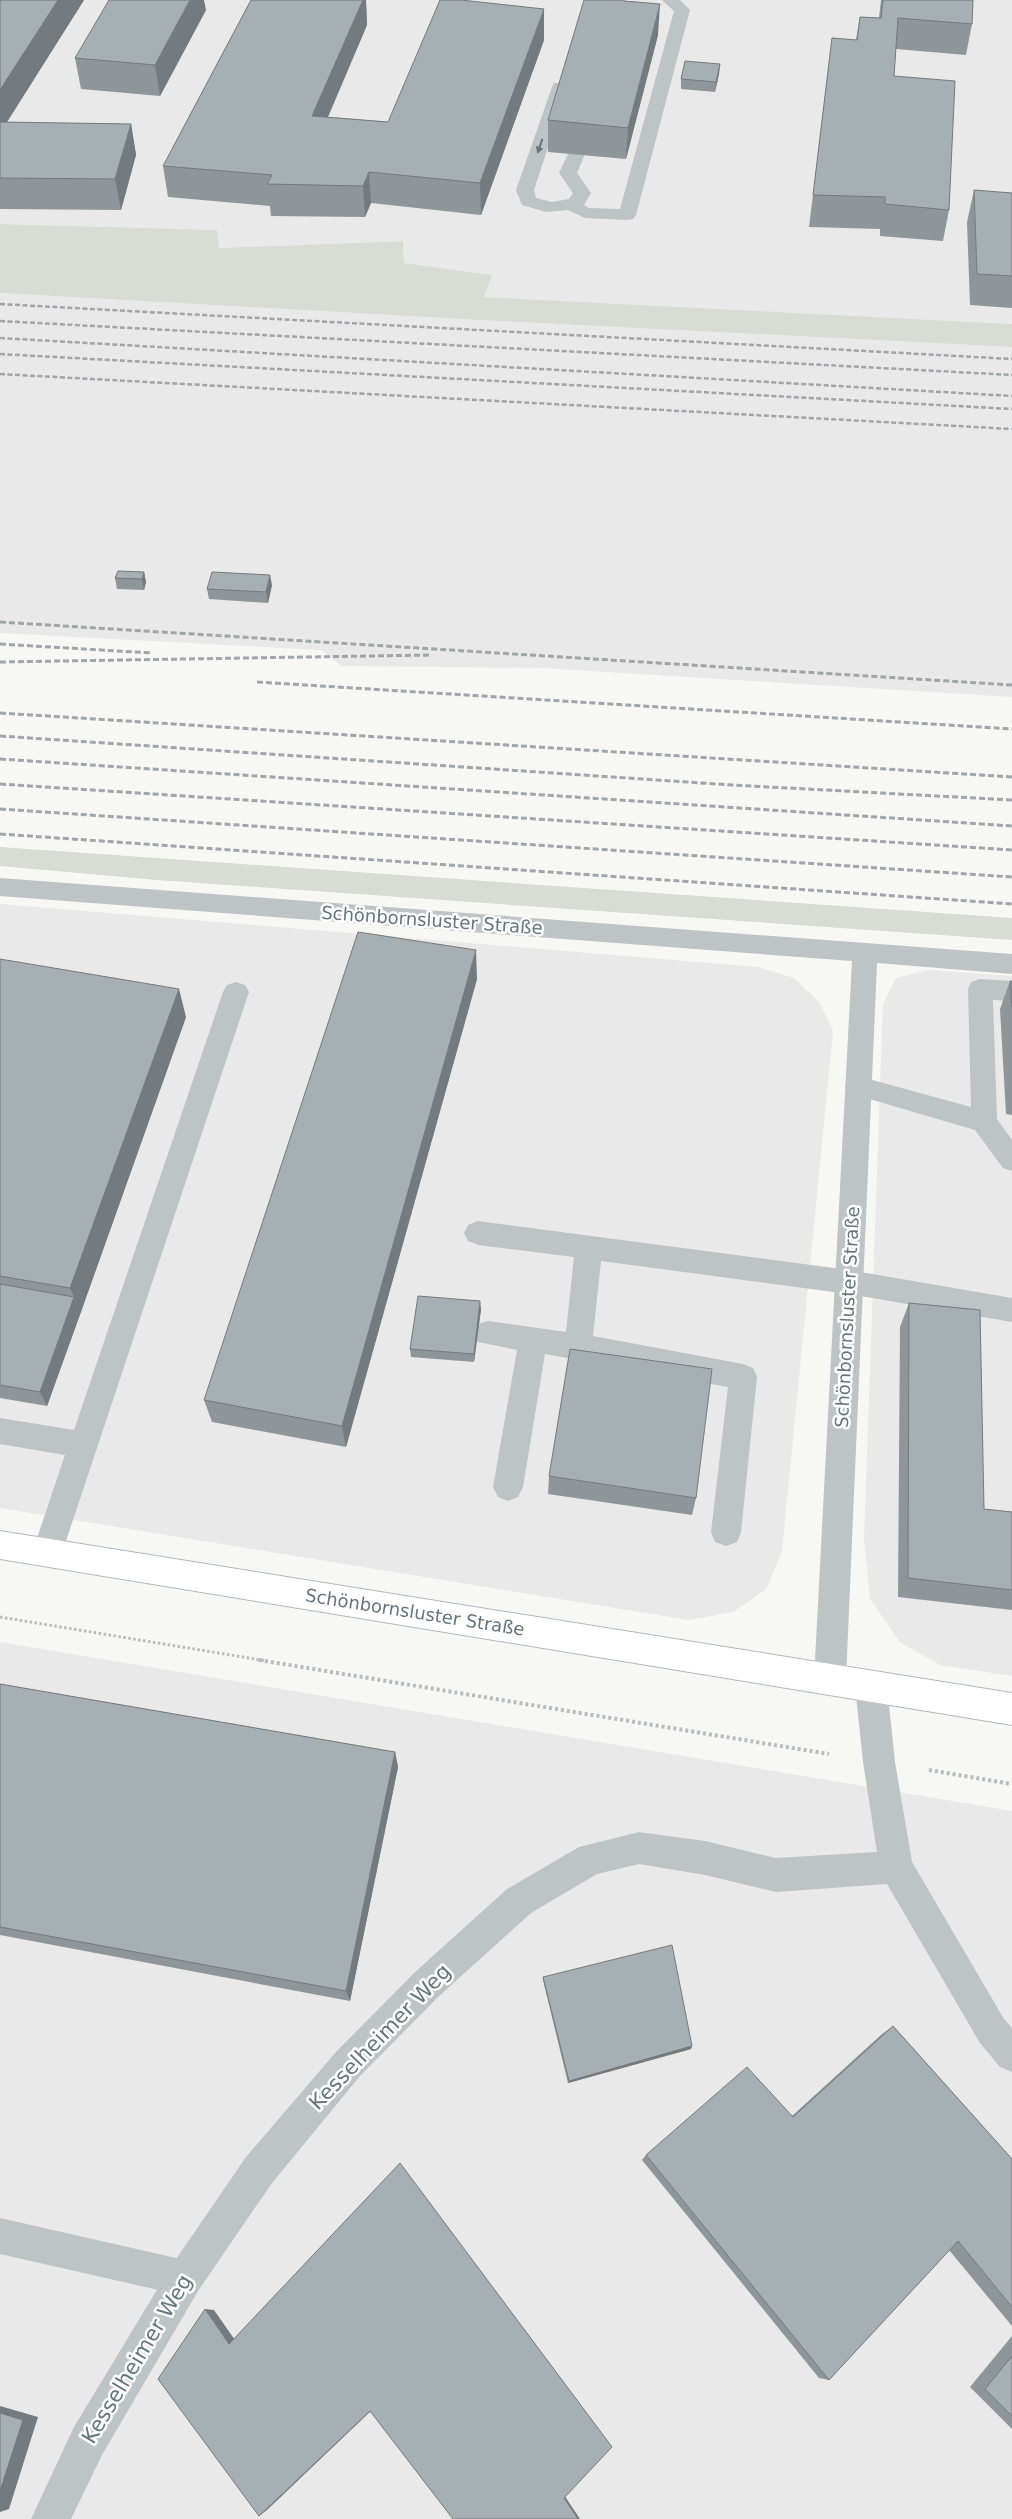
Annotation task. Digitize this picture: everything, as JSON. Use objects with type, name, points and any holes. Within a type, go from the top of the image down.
[{"type":"street","points":[[572,204],[585,213],[628,215],[682,10],[670,0]]},
{"type":"street","points":[[565,72],[525,190],[528,201],[540,207],[557,208],[576,203],[582,192],[568,173],[576,154]]},
{"type":"street","name":"Schönbornsluster Straße","points":[[0,887],[1012,964]]},
{"type":"street","name":"Schönbornsluster Straße","points":[[830,1679],[864,954]]},
{"type":"street","points":[[1012,991],[980,989],[984,1122],[1012,1160]]},
{"type":"street","points":[[47,1553],[236,992]]},
{"type":"street","points":[[858,1086],[984,1122]]},
{"type":"street","points":[[478,1233],[849,1282],[1012,1310]]},
{"type":"street","points":[[578,1346],[588,1248]]},
{"type":"street","points":[[488,1333],[578,1346],[743,1377],[726,1532]]},
{"type":"street","points":[[508,1487],[533,1340]]},
{"type":"street","points":[[0,1431],[83,1445]]},
{"type":"street","name":"Schönbornsluster Straße","points":[[0,1545],[1012,1709]]},
{"type":"street","points":[[871,1686],[878,1762],[896,1868],[992,2031],[1012,2055]]},
{"type":"street","name":"Kesselheimer Weg","points":[[51,2519],[88,2441],[185,2278],[259,2170],[348,2064],[426,1985],[519,1901],[591,1859],[639,1848],[705,1858],[776,1875],[896,1868]]},
{"type":"street","points":[[0,2236],[185,2278]]},
{"type":"path","points":[[0,1617],[1012,1784]]},
{"type":"shaded area","points":[[0,0],[1012,0],[1012,324],[484,297],[491,275],[404,263],[403,241],[219,248],[217,230],[0,224]]},
{"type":"shaded area","points":[[0,224],[217,230],[219,248],[403,241],[404,263],[492,275],[484,297],[1012,324],[1012,347],[0,293]]},
{"type":"shaded area","points":[[0,293],[1012,347],[1012,697],[542,668],[342,666],[321,650],[0,633]]},
{"type":"shaded area","points":[[0,847],[1012,918],[1012,940],[157,880],[0,866]]},
{"type":"shaded area","points":[[0,904],[758,967],[794,978],[819,1002],[833,1031],[782,1551],[766,1589],[733,1612],[689,1620],[0,1508]]},
{"type":"shaded area","points":[[928,970],[1012,976],[1012,1676],[940,1665],[900,1642],[870,1599],[864,1539],[883,1004],[896,978]]},
{"type":"shaded area","points":[[0,1642],[1012,1811],[1012,2519],[0,2519]]},
{"type":"building","points":[[0,0],[58,0],[0,90]]},
{"type":"building","points":[[109,0],[190,0],[155,65],[75,58]]},
{"type":"building","points":[[251,0],[363,0],[312,116],[388,122],[440,0],[461,0],[544,9],[480,183],[369,172],[363,186],[267,184],[272,175],[163,166]]},
{"type":"building","points":[[584,0],[624,0],[660,4],[628,128],[548,120]]},
{"type":"building","points":[[883,0],[973,0],[972,24],[898,18],[894,76],[955,81],[949,210],[885,204],[885,197],[813,195],[832,38],[857,40],[860,17],[881,18]]},
{"type":"building","points":[[685,61],[720,64],[716,82],[681,79]]},
{"type":"building","points":[[0,122],[131,124],[115,179],[0,178]]},
{"type":"building","points":[[974,190],[1012,193],[1012,276],[977,274]]},
{"type":"building","points":[[118,571],[144,572],[142,579],[115,578]]},
{"type":"building","points":[[212,572],[270,575],[266,592],[207,589]]},
{"type":"building","points":[[358,932],[476,950],[342,1426],[204,1400]]},
{"type":"building","points":[[0,959],[179,989],[70,1288],[0,1276]]},
{"type":"building","points":[[1010,981],[1012,981],[1012,1007]]},
{"type":"building","points":[[0,1284],[74,1297],[40,1392],[0,1385]]},
{"type":"building","points":[[418,1296],[480,1301],[474,1354],[410,1349]]},
{"type":"building","points":[[909,1303],[980,1310],[984,1509],[1012,1512],[1012,1590],[908,1578]]},
{"type":"building","points":[[570,1349],[712,1369],[696,1498],[549,1476]]},
{"type":"building","points":[[0,1684],[395,1752],[346,1991],[0,1927]]},
{"type":"building","points":[[672,1945],[692,2046],[569,2081],[543,1977]]},
{"type":"building","points":[[893,2026],[1012,2159],[1012,2307],[958,2241],[829,2380],[646,2155],[747,2067],[793,2117]]},
{"type":"building","points":[[400,2163],[612,2447],[564,2498],[578,2519],[453,2519],[370,2411],[259,2516],[158,2379],[205,2309],[229,2344]]},
{"type":"building","points":[[1012,2356],[1012,2416],[985,2389]]},
{"type":"building","points":[[0,2413],[23,2420],[0,2491]]},
{"type":"railway","points":[[0,304],[1012,359]]},
{"type":"railway","points":[[0,321],[1012,375]]},
{"type":"railway","points":[[0,338],[1012,396]]},
{"type":"railway","points":[[0,354],[1012,409]]},
{"type":"railway","points":[[0,374],[1012,429]]},
{"type":"railway","points":[[0,622],[1012,685]]},
{"type":"railway","points":[[0,644],[152,653]]},
{"type":"railway","points":[[0,662],[431,655]]},
{"type":"railway","points":[[257,682],[1012,729]]},
{"type":"railway","points":[[0,713],[1012,777]]},
{"type":"railway","points":[[0,736],[732,785],[1012,800]]},
{"type":"railway","points":[[0,759],[1012,826]]},
{"type":"railway","points":[[0,784],[1012,850]]},
{"type":"railway","points":[[0,809],[1012,877]]},
{"type":"railway","points":[[0,834],[1012,904]]}]
